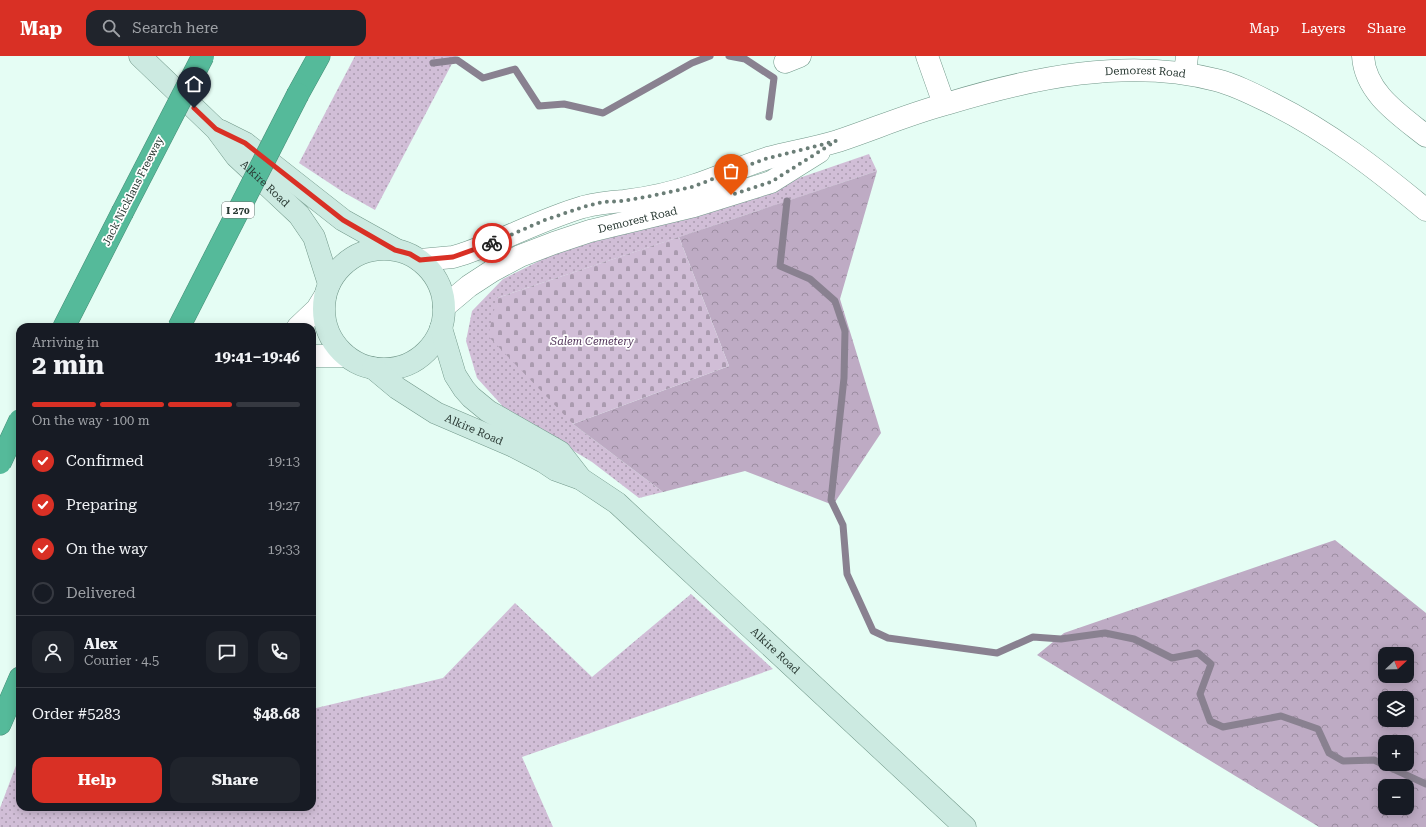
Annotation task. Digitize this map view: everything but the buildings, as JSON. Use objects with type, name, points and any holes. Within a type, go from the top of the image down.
[{"type":"highway","name":"Jack Nicklaus Freeway","points":[[66,323],[203,56]]},
{"type":"highway","name":"I 270","points":[[181,323],[318,56]]},
{"type":"highway","points":[[0,463],[16,429]]},
{"type":"highway","points":[[0,724],[16,687]]},
{"type":"main road","name":"Alkire Road","points":[[140,56],[216,129],[236,156],[299,215],[314,237],[327,290]]},
{"type":"main road","name":"Alkire Road","points":[[216,129],[245,143],[343,220],[395,250]]},
{"type":"main road","points":[[375,249],[395,250],[410,254],[420,260],[428,268],[438,283],[443,299],[442,318],[437,338],[430,348],[417,359],[396,368],[373,368],[356,363],[337,347],[328,332],[324,314],[327,290],[338,269],[352,257],[375,249]]},
{"type":"main road","name":"Alkire Road","points":[[442,318],[456,375],[464,389],[488,411],[560,452],[581,479]]},
{"type":"main road","name":"Alkire Road","points":[[373,368],[397,388],[436,413],[513,446],[556,470],[581,479],[606,495],[628,513],[965,827]]},
{"type":"street","points":[[927,56],[944,104]]},
{"type":"street","points":[[1363,56],[1366,70],[1378,94],[1426,136]]},
{"type":"street","name":"Demorest Road","points":[[420,260],[453,257],[463,254],[545,220],[583,207],[603,202],[623,201],[656,195],[692,187],[765,159],[836,141],[944,104],[988,92],[1065,76],[1145,70],[1186,65],[1218,80],[1252,93],[1300,118],[1370,165],[1426,210]]},
{"type":"street","name":"Demorest Road","points":[[442,318],[469,286],[492,271],[520,256],[590,231],[694,206],[771,182],[836,141]]},
{"type":"street","points":[[302,323],[317,309],[327,290]]},
{"type":"street","points":[[316,356],[346,356]]},
{"type":"street","points":[[0,459],[16,453]]},
{"type":"green space","points":[[355,56],[456,56],[375,210],[343,192],[299,163]]},
{"type":"green space","points":[[869,154],[877,171],[497,298],[573,424],[663,492],[639,498],[592,462],[507,411],[477,378],[466,341],[472,311],[503,279],[559,251],[686,217]]},
{"type":"green space","points":[[877,171],[840,299],[881,433],[833,505],[745,471],[663,492],[573,424],[729,366],[679,237]]},
{"type":"green space","name":"Salem Cemetery","points":[[679,237],[729,366],[573,424],[488,336],[497,298]]},
{"type":"green space","points":[[1335,540],[1426,613],[1426,827],[1319,827],[1037,655],[1064,633]]},
{"type":"green space","points":[[691,594],[773,669],[522,757],[553,827],[0,827],[0,808],[16,766],[16,811],[316,811],[316,708],[443,678],[515,603],[592,677]]},
{"type":"waterway","points":[[433,63],[457,60],[483,78],[515,69],[539,106],[564,104],[603,113],[692,63],[710,56]]},
{"type":"waterway","points":[[729,56],[745,59],[774,78],[769,117]]},
{"type":"waterway","points":[[787,201],[780,266],[810,279],[835,301],[845,331],[844,378],[831,500],[843,525],[847,574],[873,631],[888,638],[997,653],[1033,637],[1061,639],[1105,633],[1134,639],[1172,658],[1198,653],[1211,664],[1200,694],[1210,721],[1223,727],[1281,716],[1318,729],[1329,753],[1343,761],[1374,760],[1426,784]]},
{"type":"way so far","points":[[492,243],[527,227],[583,207],[603,202],[623,201],[656,195],[692,187],[765,159],[836,141],[771,182],[731,195]]},
{"type":"route","points":[[194,108],[216,129],[245,143],[343,220],[395,250],[410,254],[420,260],[453,257],[492,243]]}]
